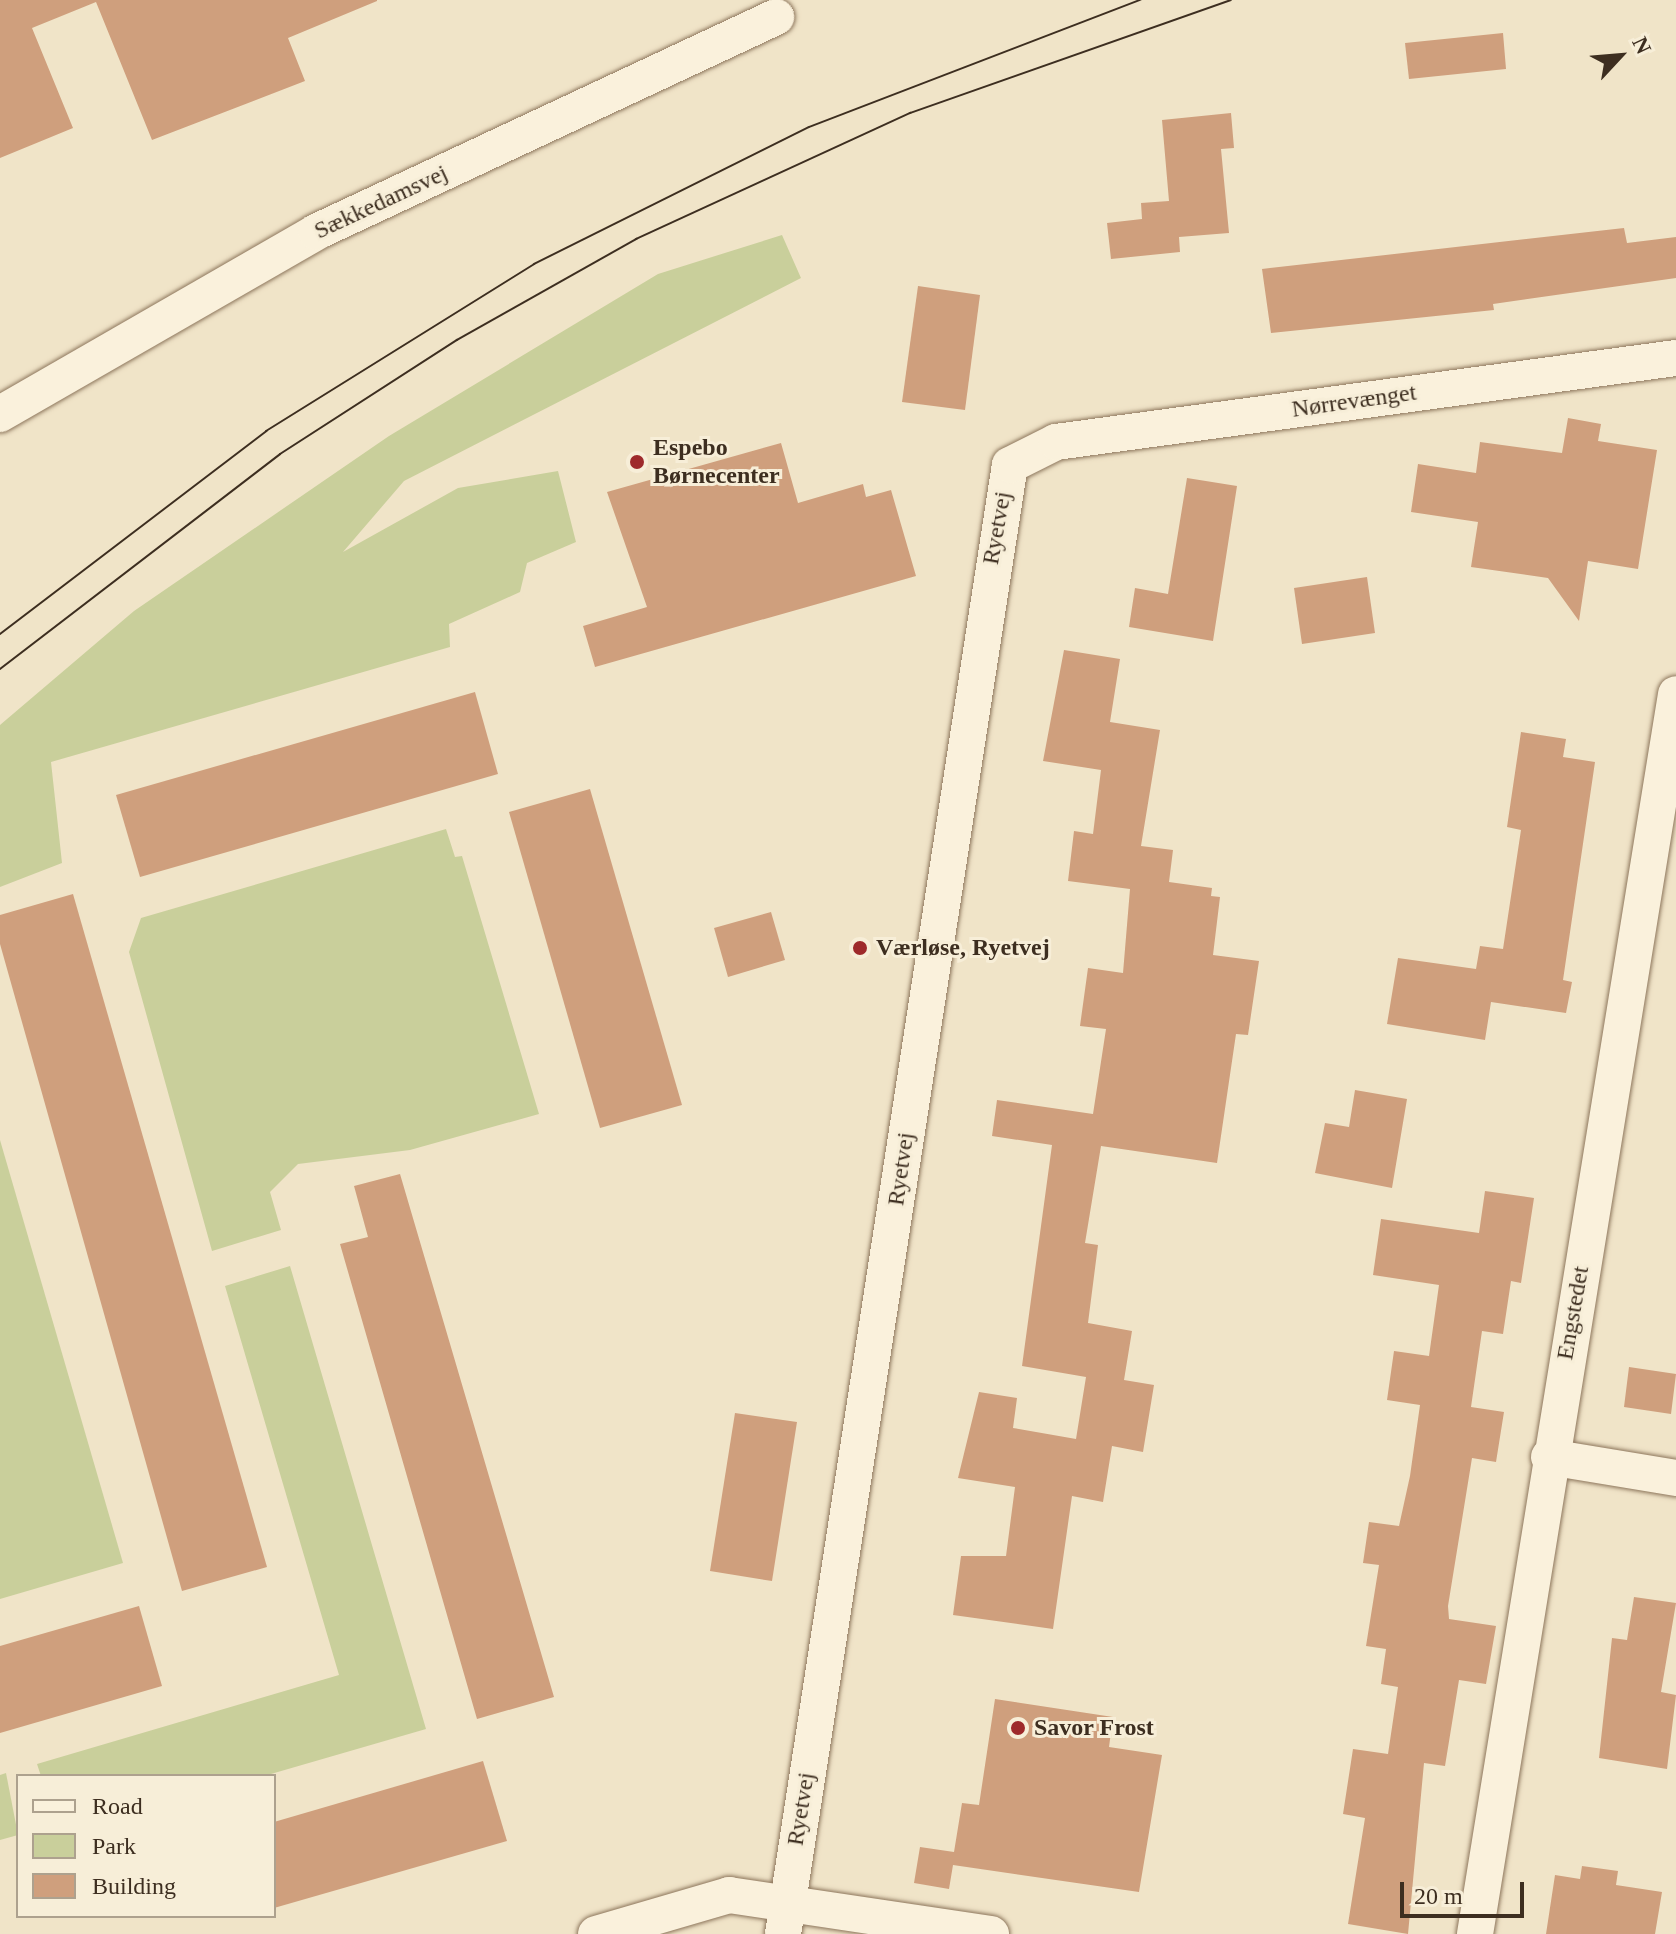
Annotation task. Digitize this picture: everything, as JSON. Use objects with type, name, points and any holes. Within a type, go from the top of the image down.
[{"type":"street","name":"Sækkedamsvej","points":[[0,414],[316,232],[776,17]]},
{"type":"street","name":"Nørrevænget","points":[[1033,447],[1676,358]]},
{"type":"street","name":"Ryetvej","points":[[786,1918],[1002,488],[1010,465],[1033,447]]},
{"type":"street","name":"Engstedet","points":[[1475,1934],[1549,1457],[1663,869],[1676,694]]},
{"type":"street","points":[[1549,1457],[1676,1478]]},
{"type":"street","points":[[596,1934],[729,1895],[786,1918],[991,1934]]},
{"type":"green space","points":[[782,235],[801,278],[404,481],[343,552],[458,488],[558,471],[576,542],[527,563],[520,592],[449,624],[450,647],[51,762],[62,863],[0,887],[0,725],[134,611],[389,436],[658,274]]},
{"type":"green space","points":[[446,829],[455,857],[462,856],[539,1114],[410,1150],[298,1164],[270,1192],[281,1230],[212,1251],[129,952],[141,918]]},
{"type":"green space","points":[[0,1140],[123,1563],[0,1599]]},
{"type":"green space","points":[[290,1266],[426,1729],[271,1774],[40,1774],[37,1764],[339,1675],[225,1286]]},
{"type":"green space","points":[[6,1773],[16,1836],[0,1840],[0,1775]]},
{"type":"building","points":[[0,0],[377,1],[288,38],[305,81],[152,140],[96,2],[32,28],[73,128],[0,158]]},
{"type":"building","points":[[1503,33],[1506,69],[1409,79],[1405,43]]},
{"type":"building","points":[[1231,113],[1234,148],[1221,149],[1229,233],[1179,237],[1180,252],[1111,259],[1107,223],[1142,219],[1141,203],[1169,201],[1162,120]]},
{"type":"building","points":[[1624,228],[1627,243],[1676,237],[1676,278],[1493,304],[1494,310],[1271,333],[1262,269]]},
{"type":"building","points":[[918,286],[980,295],[965,410],[902,402]]},
{"type":"building","points":[[1568,418],[1601,424],[1598,441],[1657,450],[1638,569],[1588,561],[1579,621],[1548,578],[1471,567],[1478,522],[1411,512],[1418,464],[1476,473],[1480,442],[1562,453]]},
{"type":"building","points":[[781,443],[798,503],[863,484],[866,497],[891,490],[916,576],[595,667],[583,626],[647,607],[607,492]]},
{"type":"building","points":[[1187,478],[1237,486],[1213,641],[1129,627],[1135,588],[1168,594]]},
{"type":"building","points":[[1367,577],[1375,633],[1302,644],[1294,588]]},
{"type":"building","points":[[1064,650],[1120,659],[1110,722],[1160,730],[1141,846],[1173,850],[1169,882],[1212,888],[1211,896],[1220,897],[1213,955],[1259,961],[1248,1035],[1236,1034],[1217,1163],[1101,1146],[1085,1243],[1098,1245],[1088,1323],[1132,1331],[1124,1380],[1154,1385],[1143,1452],[1112,1446],[1103,1502],[1072,1496],[1053,1629],[953,1615],[961,1556],[1006,1556],[1015,1487],[958,1478],[979,1392],[1017,1398],[1013,1428],[1076,1439],[1086,1377],[1022,1366],[1052,1145],[992,1136],[997,1100],[1093,1114],[1106,1029],[1080,1026],[1088,968],[1123,973],[1130,889],[1068,881],[1074,831],[1093,834],[1101,770],[1043,761]]},
{"type":"building","points":[[475,692],[498,774],[140,877],[116,795]]},
{"type":"building","points":[[1521,732],[1566,739],[1563,757],[1595,762],[1563,980],[1572,982],[1566,1013],[1491,1002],[1485,1040],[1387,1024],[1398,958],[1476,969],[1480,946],[1503,949],[1521,830],[1507,827]]},
{"type":"building","points":[[590,789],[682,1105],[600,1128],[509,812]]},
{"type":"building","points":[[73,894],[267,1567],[182,1591],[0,944],[0,915]]},
{"type":"building","points":[[771,912],[785,960],[728,977],[714,928]]},
{"type":"building","points":[[1355,1090],[1407,1099],[1392,1188],[1315,1173],[1325,1123],[1349,1127]]},
{"type":"building","points":[[400,1174],[554,1697],[477,1719],[340,1244],[368,1237],[354,1186]]},
{"type":"building","points":[[1485,1191],[1534,1198],[1521,1283],[1511,1281],[1503,1334],[1482,1331],[1471,1407],[1504,1412],[1496,1462],[1472,1458],[1448,1606],[1449,1619],[1496,1626],[1486,1684],[1459,1680],[1445,1766],[1424,1763],[1408,1934],[1348,1924],[1365,1818],[1343,1814],[1353,1749],[1388,1754],[1398,1687],[1381,1684],[1386,1649],[1366,1646],[1379,1565],[1363,1563],[1369,1522],[1399,1526],[1410,1476],[1420,1405],[1387,1400],[1394,1351],[1429,1356],[1439,1285],[1373,1275],[1381,1219],[1479,1233]]},
{"type":"building","points":[[1629,1367],[1676,1374],[1671,1414],[1624,1407]]},
{"type":"building","points":[[735,1413],[797,1422],[772,1581],[710,1571]]},
{"type":"building","points":[[1634,1597],[1676,1603],[1661,1692],[1676,1695],[1667,1769],[1599,1758],[1612,1638],[1627,1640]]},
{"type":"building","points":[[139,1606],[162,1686],[0,1733],[0,1646]]},
{"type":"building","points":[[995,1699],[1113,1717],[1109,1747],[1162,1755],[1139,1892],[953,1865],[949,1889],[914,1883],[920,1847],[954,1852],[962,1803],[979,1805]]},
{"type":"building","points":[[483,1761],[507,1841],[276,1907],[276,1821]]},
{"type":"building","points":[[1582,1866],[1618,1871],[1616,1885],[1662,1892],[1655,1934],[1546,1934],[1555,1875],[1580,1879]]},
{"type":"tram line","points":[[0,634],[266,431],[534,264],[809,127],[1140,0]]},
{"type":"tram line","points":[[0,669],[280,454],[457,340],[636,239],[910,113],[1231,0]]},
{"type":"place","name":"Espebo Børnecenter","points":[[637,462]]},
{"type":"place","name":"Værløse, Ryetvej","points":[[860,948]]},
{"type":"place","name":"Savor Frost","points":[[1018,1728]]}]
